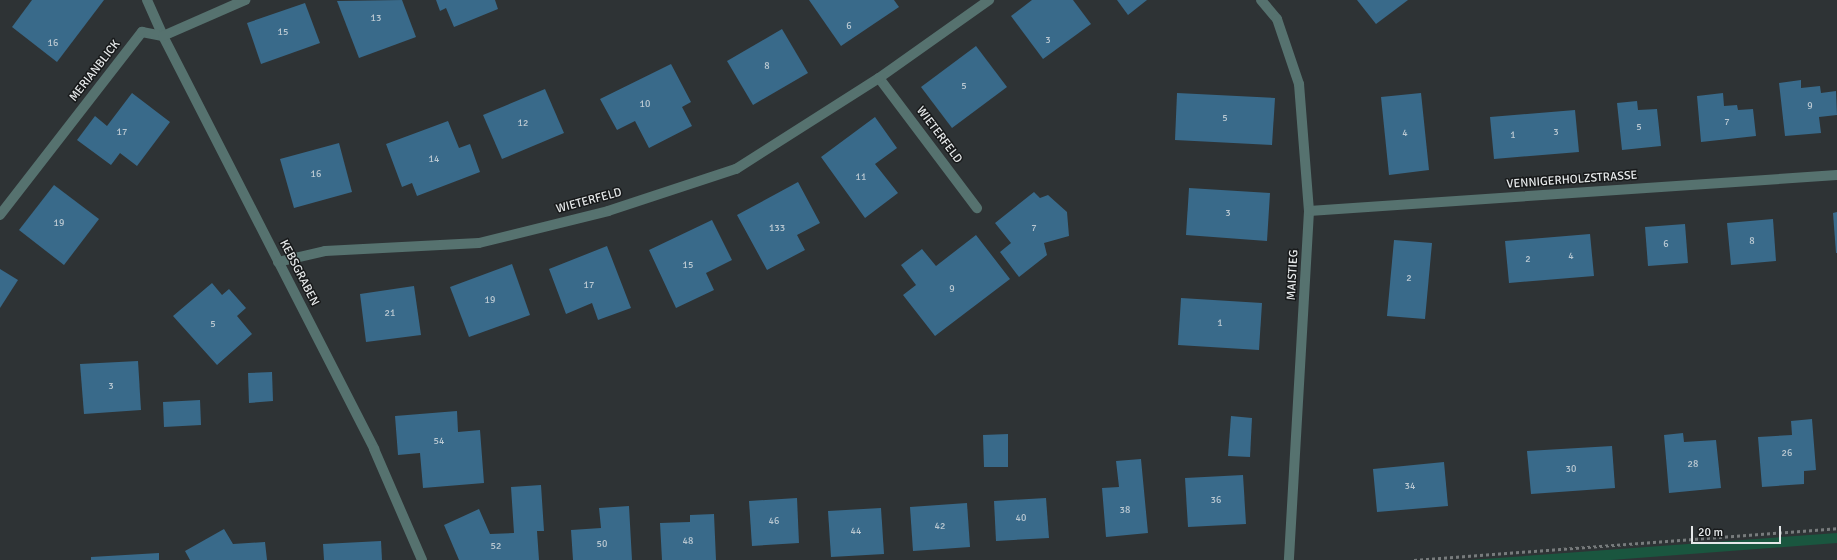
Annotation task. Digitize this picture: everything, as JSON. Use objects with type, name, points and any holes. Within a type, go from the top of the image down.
[{"type":"street","name":"KEBSGRABEN","points":[[147,0],[163,36],[374,450],[422,560]]},
{"type":"street","points":[[163,36],[245,0]]},
{"type":"street","name":"WIETERFELD","points":[[278,262],[325,251],[479,243],[608,211],[736,169],[879,78],[990,0]]},
{"type":"street","name":"MAISTIEG","points":[[1261,0],[1277,19],[1299,84],[1309,211],[1289,560]]},
{"type":"street","name":"MERIANBLICK","points":[[0,214],[142,32],[163,36]]},
{"type":"street","name":"WIETERFELD","points":[[879,78],[977,208]]},
{"type":"street","name":"VENNIGERHOLZSTRASSE","points":[[1309,211],[1837,175]]},
{"type":"path","points":[[1414,560],[1837,528]]},
{"type":"green space","points":[[1837,533],[1837,543],[1611,560],[1470,560]]},
{"type":"building","points":[[32,0],[104,0],[57,62],[12,27]]},
{"type":"building","points":[[402,0],[416,37],[359,58],[337,1]]},
{"type":"building","points":[[436,0],[495,0],[498,9],[454,27],[446,8],[440,11]]},
{"type":"building","points":[[809,0],[894,0],[899,7],[841,46]]},
{"type":"building","points":[[1032,0],[1073,0],[1091,24],[1043,59],[1011,16]]},
{"type":"building","points":[[1117,0],[1147,0],[1128,15]]},
{"type":"building","points":[[1357,0],[1408,0],[1376,24]]},
{"type":"building","points":[[305,3],[320,43],[261,64],[247,23]]},
{"type":"building","points":[[782,29],[808,73],[753,105],[727,61]]},
{"type":"building","points":[[976,46],[1007,87],[952,128],[921,87]]},
{"type":"building","points":[[671,64],[691,102],[682,107],[692,126],[649,148],[635,121],[617,130],[600,99]]},
{"type":"building","points":[[1801,80],[1801,88],[1820,86],[1821,93],[1836,91],[1837,115],[1819,117],[1821,133],[1785,136],[1779,83]]},
{"type":"building","points":[[545,89],[564,133],[502,159],[483,115]]},
{"type":"building","points":[[132,93],[170,122],[137,166],[120,153],[111,165],[77,140],[95,116],[107,126]]},
{"type":"building","points":[[1177,93],[1275,98],[1272,145],[1175,140]]},
{"type":"building","points":[[1421,93],[1429,170],[1389,175],[1381,97]]},
{"type":"building","points":[[1723,93],[1724,106],[1737,105],[1738,110],[1753,109],[1756,136],[1701,142],[1697,96]]},
{"type":"building","points":[[1637,101],[1638,110],[1657,109],[1661,146],[1622,150],[1617,103]]},
{"type":"building","points":[[1575,110],[1579,152],[1494,159],[1490,117]]},
{"type":"building","points":[[875,117],[897,148],[875,164],[898,193],[865,218],[821,157]]},
{"type":"building","points":[[448,121],[459,148],[470,144],[480,172],[417,196],[412,183],[402,187],[386,144]]},
{"type":"building","points":[[339,143],[352,192],[294,208],[280,159]]},
{"type":"building","points":[[798,182],[820,223],[797,235],[805,250],[767,270],[737,215]]},
{"type":"building","points":[[54,185],[99,219],[64,265],[19,230]]},
{"type":"building","points":[[1189,188],[1270,193],[1267,241],[1186,235]]},
{"type":"building","points":[[1034,192],[1040,198],[1048,195],[1067,212],[1069,236],[1044,243],[1047,255],[1019,277],[1000,252],[1011,243],[995,223]]},
{"type":"building","points":[[1837,212],[1837,253],[1836,253],[1833,213]]},
{"type":"building","points":[[1773,219],[1776,261],[1731,265],[1727,223]]},
{"type":"building","points":[[712,220],[732,260],[706,273],[714,290],[676,308],[649,250]]},
{"type":"building","points":[[1685,224],[1688,263],[1648,266],[1645,227]]},
{"type":"building","points":[[1590,234],[1594,276],[1509,283],[1505,241]]},
{"type":"building","points":[[976,235],[1010,279],[935,336],[903,295],[916,285],[901,265],[922,249],[936,266]]},
{"type":"building","points":[[1394,240],[1432,243],[1425,319],[1387,316]]},
{"type":"building","points":[[607,246],[631,308],[598,320],[592,303],[566,314],[549,269]]},
{"type":"building","points":[[512,264],[530,315],[469,337],[450,287]]},
{"type":"building","points":[[0,269],[18,280],[0,308]]},
{"type":"building","points":[[212,283],[222,295],[229,289],[246,308],[237,316],[252,334],[217,365],[173,316]]},
{"type":"building","points":[[414,286],[421,335],[366,342],[360,294]]},
{"type":"building","points":[[1181,298],[1262,303],[1259,350],[1178,345]]},
{"type":"building","points":[[138,361],[141,410],[84,414],[80,364]]},
{"type":"building","points":[[272,372],[273,401],[249,403],[248,373]]},
{"type":"building","points":[[200,400],[201,425],[164,427],[163,402]]},
{"type":"building","points":[[457,411],[458,432],[480,430],[484,483],[423,488],[420,453],[398,455],[395,416]]},
{"type":"building","points":[[1231,416],[1252,418],[1250,457],[1228,456]]},
{"type":"building","points":[[1812,419],[1816,470],[1804,471],[1804,484],[1762,487],[1758,437],[1792,435],[1791,421]]},
{"type":"building","points":[[1683,433],[1684,442],[1716,440],[1721,488],[1669,493],[1664,435]]},
{"type":"building","points":[[1008,434],[1008,467],[984,467],[983,435]]},
{"type":"building","points":[[1612,446],[1615,488],[1531,494],[1527,451]]},
{"type":"building","points":[[1141,459],[1148,533],[1106,537],[1102,488],[1119,487],[1116,461]]},
{"type":"building","points":[[1444,462],[1448,506],[1377,512],[1373,469]]},
{"type":"building","points":[[1243,475],[1246,524],[1188,527],[1185,478]]},
{"type":"building","points":[[541,485],[544,531],[537,531],[539,560],[459,560],[444,525],[479,509],[490,534],[514,533],[511,487]]},
{"type":"building","points":[[797,498],[799,543],[752,546],[749,501]]},
{"type":"building","points":[[1046,498],[1049,538],[996,541],[994,501]]},
{"type":"building","points":[[967,503],[970,547],[913,551],[910,507]]},
{"type":"building","points":[[629,506],[632,560],[573,560],[571,530],[601,528],[599,508]]},
{"type":"building","points":[[881,508],[884,554],[831,557],[828,511]]},
{"type":"building","points":[[714,514],[716,560],[662,560],[660,523],[690,522],[690,515]]},
{"type":"building","points":[[224,529],[233,544],[265,542],[267,560],[190,560],[185,551]]},
{"type":"building","points":[[381,541],[382,560],[324,560],[323,544]]},
{"type":"building","points":[[159,553],[159,560],[91,560],[91,557]]}]
